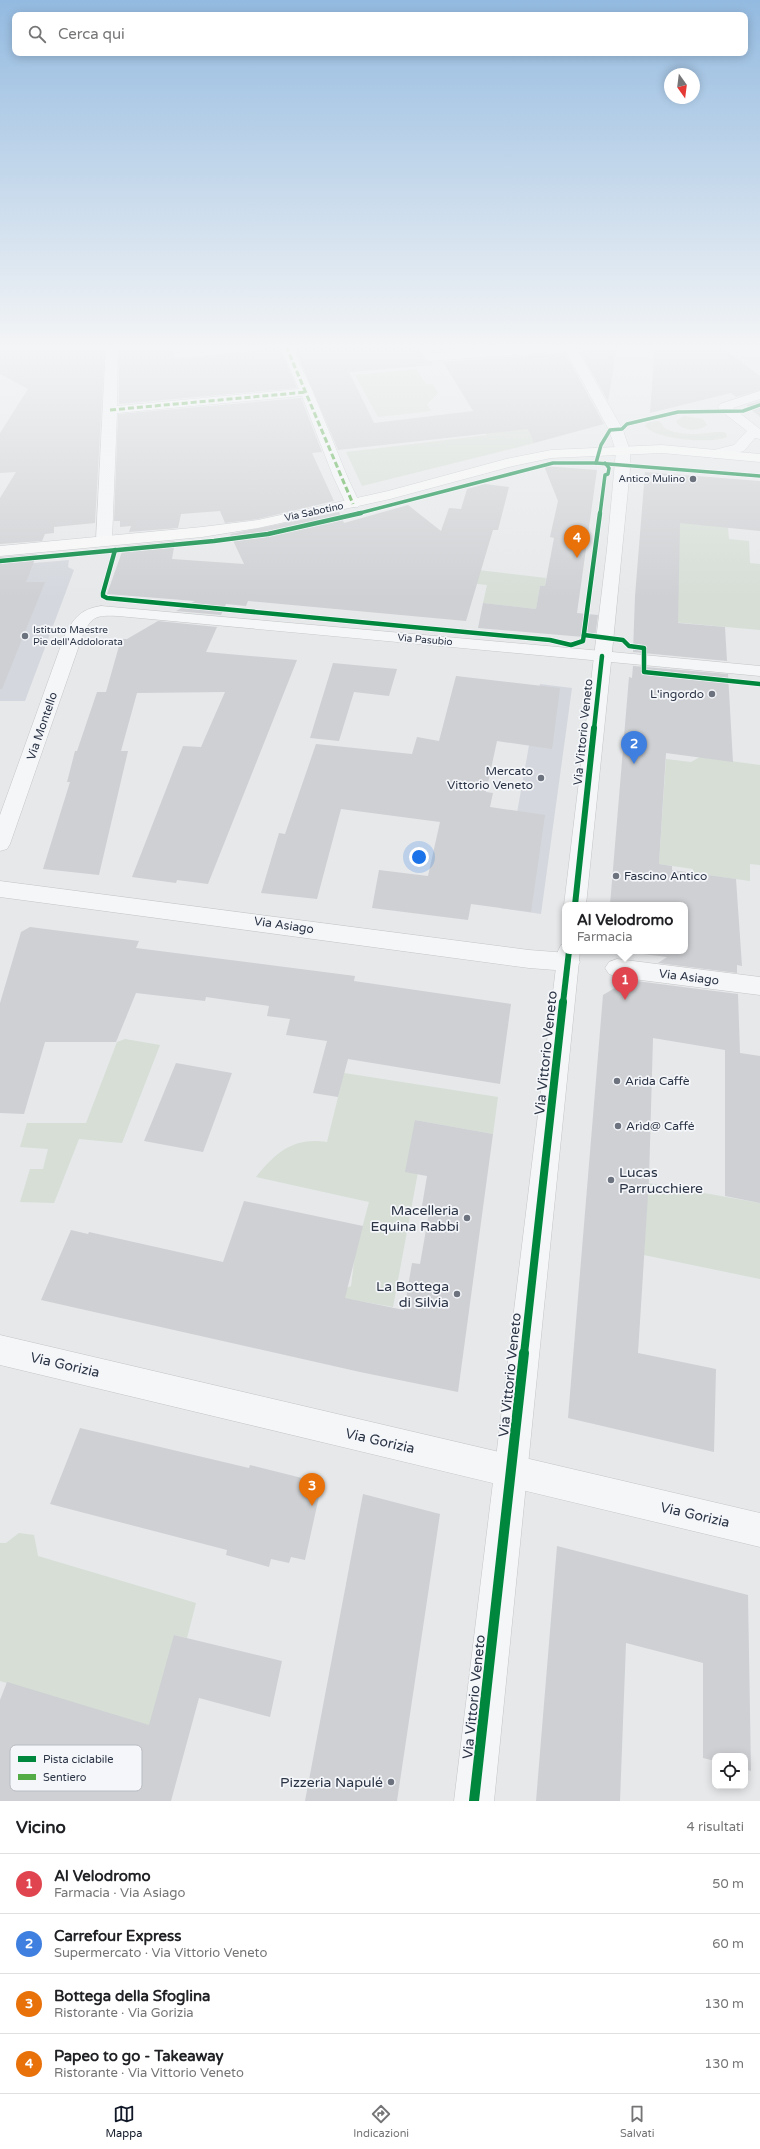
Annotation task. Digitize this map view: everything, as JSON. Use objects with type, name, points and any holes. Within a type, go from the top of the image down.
[{"type":"main road","points":[[623,451],[662,449],[760,458]]},
{"type":"main road","points":[[623,451],[663,460],[760,469]]},
{"type":"main road","name":"Via Sabotino","points":[[0,550],[234,528],[353,504],[526,458],[568,452],[623,451]]},
{"type":"street","points":[[104,541],[109,430]]},
{"type":"street","points":[[322,430],[340,476],[353,504]]},
{"type":"street","name":"Via Vittorio Veneto","points":[[574,902],[623,469],[623,451],[616,430]]},
{"type":"street","points":[[715,454],[739,448],[758,432]]},
{"type":"street","name":"Via Pasubio","points":[[90,612],[118,611],[760,671]]},
{"type":"street","name":"Via Montello","points":[[0,844],[73,637],[78,625],[85,615],[90,612]]},
{"type":"street","name":"Via Asiago","points":[[0,889],[529,959],[569,957]]},
{"type":"street","name":"Via Vittorio Veneto","points":[[474,1801],[569,957]]},
{"type":"street","name":"Via Asiago","points":[[617,968],[760,986]]},
{"type":"street","name":"Via Gorizia","points":[[0,1350],[760,1530]]},
{"type":"shaded area","points":[[483,430],[529,430],[535,443],[362,486],[346,452],[487,435]]},
{"type":"shaded area","points":[[650,430],[669,430],[695,434],[724,432],[726,433],[727,437],[709,440],[684,439],[660,435]]},
{"type":"shaded area","points":[[680,507],[727,517],[729,539],[749,541],[750,563],[760,564],[760,630],[672,622]]},
{"type":"shaded area","name":"Istituto Maestre Pie dell'Addolorata","points":[[69,560],[68,567],[74,570],[25,701],[0,701],[0,566]]},
{"type":"shaded area","points":[[426,564],[546,578],[545,586],[540,586],[536,609],[483,603],[487,585],[422,578]]},
{"type":"shaded area","name":"Mercato Vittorio Veneto","points":[[540,684],[572,688],[541,914],[500,908]]},
{"type":"shaded area","points":[[700,757],[760,765],[760,865],[750,864],[750,881],[693,873],[693,869],[659,864],[666,759],[691,762]]},
{"type":"shaded area","points":[[125,1039],[160,1045],[122,1143],[79,1139],[54,1203],[20,1202],[30,1169],[43,1169],[48,1149],[20,1147],[27,1123],[86,1123],[117,1042]]},
{"type":"shaded area","points":[[344,1073],[498,1097],[493,1134],[415,1120],[420,1161],[393,1307],[342,1298],[344,1289],[351,1286],[355,1255],[369,1202],[256,1177],[271,1160],[295,1144],[315,1141],[327,1142]]},
{"type":"shaded area","points":[[648,1183],[760,1203],[760,1279],[644,1255]]},
{"type":"shaded area","points":[[19,1533],[34,1535],[38,1556],[196,1603],[187,1638],[174,1635],[188,1737],[0,1681],[0,1543],[6,1543]]},
{"type":"building","points":[[2,430],[100,430],[95,523],[54,527],[54,533],[45,534],[42,541],[0,544],[0,498],[16,472],[0,473],[0,433]]},
{"type":"building","points":[[117,430],[313,430],[322,452],[312,453],[334,501],[258,519],[225,523],[220,511],[181,514],[178,528],[129,532],[131,526],[120,527],[120,521],[114,521]]},
{"type":"building","points":[[330,430],[519,430],[338,450]]},
{"type":"building","points":[[528,430],[582,430],[534,443]]},
{"type":"building","points":[[544,466],[597,470],[577,613],[598,615],[595,638],[478,628],[483,603],[536,609],[540,586],[545,586],[554,538],[550,537],[558,501]]},
{"type":"building","points":[[645,472],[760,481],[760,531],[680,523],[678,623],[725,627],[727,661],[633,652],[635,596]]},
{"type":"building","points":[[485,484],[509,487],[498,530],[493,530],[466,621],[248,601],[246,606],[226,604],[221,615],[176,611],[195,601],[107,594],[124,546],[175,541],[172,559],[244,564],[230,534],[339,512],[344,523],[408,505],[441,531],[449,508],[461,509],[467,489]]},
{"type":"building","points":[[37,554],[26,582],[45,582],[2,689],[0,689],[0,557]]},
{"type":"building","points":[[158,621],[217,627],[206,652],[297,660],[208,884],[177,880],[176,883],[132,877],[183,746],[201,747],[225,692],[137,693],[121,751],[128,751],[99,875],[43,869],[70,782],[67,782],[75,751],[77,751],[97,692],[106,692],[121,639],[127,639]]},
{"type":"building","points":[[333,663],[397,669],[389,696],[354,692],[339,741],[310,738]]},
{"type":"building","points":[[633,666],[728,674],[733,762],[666,753],[659,864],[672,866],[672,870],[736,879],[742,966],[737,965],[737,973],[658,963],[667,957],[643,954],[688,954],[688,902],[610,902],[629,677],[632,678]]},
{"type":"building","points":[[456,676],[560,688],[552,749],[497,741],[486,792],[493,793],[490,807],[545,815],[531,912],[471,904],[468,920],[372,908],[379,870],[428,876],[440,822],[341,809],[317,899],[261,893],[279,833],[285,834],[316,744],[412,754],[417,737],[439,741]]},
{"type":"building","points":[[30,927],[139,941],[136,948],[355,976],[354,981],[511,1004],[500,1084],[348,1059],[338,1097],[313,1093],[327,1041],[286,1035],[290,1019],[267,1016],[269,1006],[206,997],[205,1001],[136,993],[116,1042],[45,1042],[24,1114],[0,1113],[0,1003],[21,932]]},
{"type":"building","points":[[628,980],[738,994],[740,1053],[760,1056],[760,1203],[725,1196],[725,1050],[653,1038],[649,1179],[638,1353],[716,1369],[714,1452],[568,1418],[603,995]]},
{"type":"building","points":[[176,1063],[232,1073],[203,1152],[144,1141]]},
{"type":"building","points":[[415,1120],[493,1134],[458,1392],[360,1372],[41,1300],[71,1230],[88,1234],[89,1232],[223,1262],[244,1201],[363,1226],[345,1298],[404,1310],[412,1263],[420,1264],[430,1207],[422,1206],[427,1176],[405,1172]]},
{"type":"building","points":[[80,1428],[249,1468],[250,1465],[322,1483],[305,1560],[291,1557],[289,1563],[271,1559],[269,1567],[226,1555],[227,1550],[50,1504]]},
{"type":"building","points":[[363,1494],[440,1514],[397,1801],[305,1801]]},
{"type":"building","points":[[557,1546],[748,1595],[751,1771],[748,1770],[748,1753],[712,1753],[712,1760],[703,1758],[703,1663],[626,1643],[620,1801],[536,1801]]},
{"type":"building","points":[[174,1635],[282,1661],[270,1717],[199,1698],[171,1801],[0,1801],[0,1700],[7,1682],[149,1725]]},
{"type":"marked path","points":[[323,430],[353,504]]},
{"type":"cycle path","points":[[596,463],[601,445],[610,430]]},
{"type":"cycle path","points":[[0,561],[214,541],[268,534],[380,509],[553,463],[596,463],[760,476]]},
{"type":"cycle path","points":[[115,550],[103,593],[103,596],[107,598],[550,640],[562,644],[575,645],[583,641],[584,635],[605,475],[608,474],[609,468],[605,463]]},
{"type":"cycle path","points":[[584,635],[623,640],[629,646],[644,648],[644,672],[760,684]]},
{"type":"cycle path","points":[[575,902],[602,656]]},
{"type":"cycle path","points":[[474,1801],[569,954]]},
{"type":"place","name":"Antico Mulino","points":[[693,479]]},
{"type":"place","name":"Papeo to go - Takeaway","points":[[577,558]]},
{"type":"place","name":"Istituto Maestre Pie dell'Addolorata","points":[[25,636]]},
{"type":"place","name":"L'ingordo","points":[[712,694]]},
{"type":"place","name":"Carrefour Express","points":[[634,764]]},
{"type":"place","name":"Mercato Vittorio Veneto","points":[[541,778]]},
{"type":"place","name":"Fascino Antico","points":[[616,876]]},
{"type":"place","name":"Al Velodromo","points":[[625,1000]]},
{"type":"place","name":"Arida Caffè","points":[[617,1081]]},
{"type":"place","name":"Arìd@ Caffé","points":[[618,1126]]},
{"type":"place","name":"Lucas Parrucchiere","points":[[611,1180]]},
{"type":"place","name":"Macelleria Equina Rabbi","points":[[467,1218]]},
{"type":"place","name":"La Bottega di Silvia","points":[[457,1294]]},
{"type":"place","name":"Bottega della Sfoglina","points":[[312,1506]]},
{"type":"place","name":"Pizzeria Napulé","points":[[391,1782]]}]
